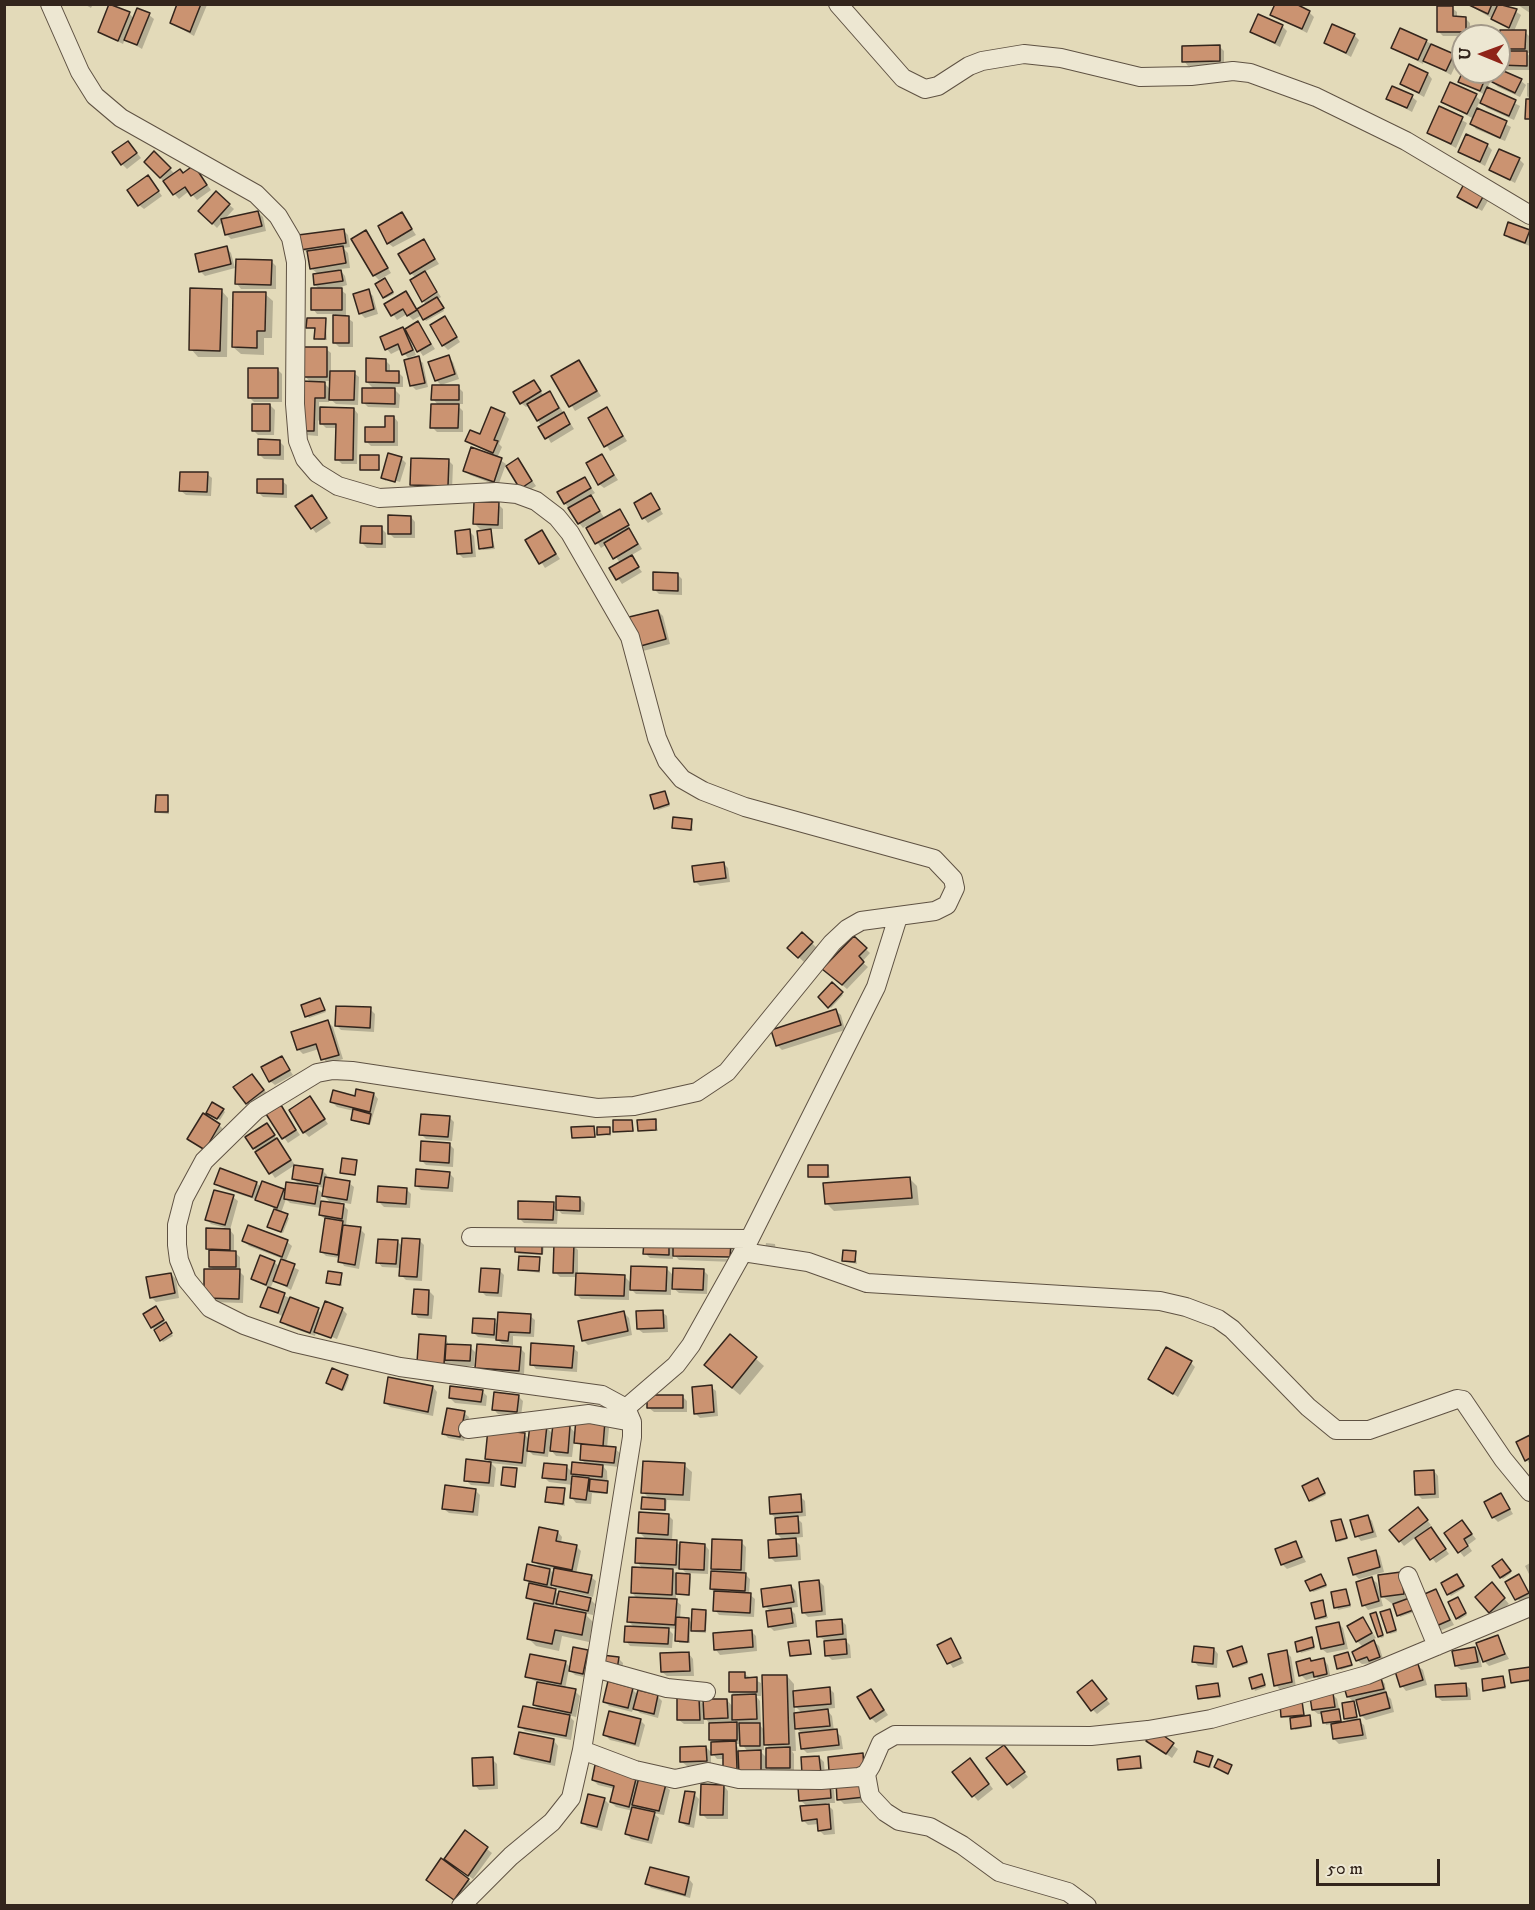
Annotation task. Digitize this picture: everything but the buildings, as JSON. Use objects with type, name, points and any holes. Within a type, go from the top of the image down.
[{"type":"street","points":[[50,4],[70,52],[95,96],[121,118],[256,194],[278,216],[287,231],[296,262],[298,287],[295,404],[298,441],[305,459],[317,473],[338,486],[380,498],[496,492],[517,494],[536,501],[550,511],[570,533],[630,637],[657,738],[668,761],[682,779],[745,807],[934,859],[953,879],[955,888],[947,905],[935,910],[861,921],[847,929],[832,943],[727,1072],[696,1092],[634,1106],[597,1108],[352,1071],[317,1073],[256,1110],[204,1161],[184,1198],[177,1225],[177,1245],[179,1260],[187,1280],[210,1308],[244,1326],[295,1343],[400,1367],[602,1395],[629,1415],[632,1437],[582,1750],[570,1798],[562,1811],[460,1905]]},
{"type":"street","points":[[838,4],[903,78],[925,89],[938,86],[969,66],[982,61],[1024,54],[1061,58],[1140,77],[1183,77],[1233,71],[1250,73],[1316,97],[1406,141],[1530,215]]},
{"type":"street","points":[[468,1429],[589,1414],[629,1415],[676,1365],[691,1345],[745,1246],[867,1006],[876,987],[898,916]]},
{"type":"street","points":[[471,1237],[745,1246],[808,1262],[867,1283],[1160,1301],[1186,1306],[1218,1319],[1232,1329],[1308,1407],[1336,1430],[1369,1430],[1458,1399],[1463,1400],[1503,1459],[1530,1492]]},
{"type":"street","points":[[1408,1576],[1437,1647]]},
{"type":"street","points":[[1088,1905],[1068,1892],[999,1872],[946,1835],[930,1827],[900,1821],[885,1812],[870,1796],[866,1774],[881,1743],[895,1735],[1079,1736],[1148,1730],[1211,1719],[1368,1675],[1530,1607]]},
{"type":"street","points":[[595,1668],[667,1688],[706,1692]]},
{"type":"street","points":[[582,1750],[635,1770],[675,1779],[683,1779],[702,1772],[739,1779],[821,1780],[866,1774]]}]
